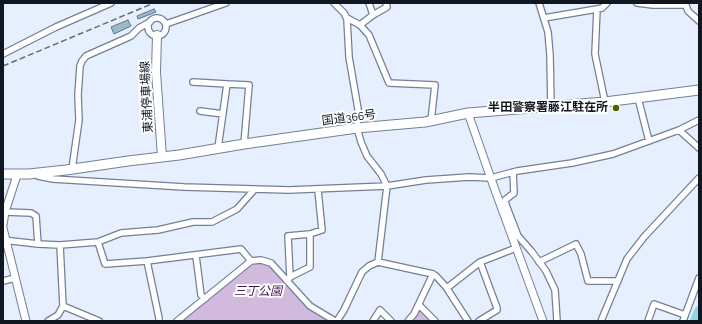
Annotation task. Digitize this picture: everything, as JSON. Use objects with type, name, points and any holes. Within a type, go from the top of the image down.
[{"type":"highway","name":"国道366号","points":[[3,174],[17,175],[72,169],[357,128],[430,121],[468,113],[605,102],[699,90]]},
{"type":"main road","name":"東浦停車場線","points":[[157,35],[156,72],[162,157]]},
{"type":"street","points":[[3,54],[56,27],[110,3]]},
{"type":"street","points":[[166,24],[226,3]]},
{"type":"street","points":[[334,3],[347,18],[349,57],[358,109],[357,128],[365,153],[381,174],[387,186],[378,262]]},
{"type":"street","points":[[369,3],[373,14]]},
{"type":"street","points":[[360,25],[373,14],[387,7],[386,3]]},
{"type":"street","points":[[539,3],[548,28],[551,107]]},
{"type":"street","points":[[544,18],[602,8],[606,3]]},
{"type":"street","points":[[637,3],[653,5],[684,4],[699,20]]},
{"type":"street","points":[[597,9],[595,54],[605,102]]},
{"type":"street","points":[[72,169],[79,120],[78,94],[80,66],[82,61],[86,56],[131,36],[139,28],[154,19],[160,18],[166,24]]},
{"type":"street","points":[[347,18],[360,25],[369,35],[389,83],[435,85],[430,121]]},
{"type":"street","points":[[150,22],[150,30],[153,34],[157,35],[164,33],[166,24]]},
{"type":"street","points":[[193,82],[249,85],[244,144]]},
{"type":"street","points":[[218,148],[227,84]]},
{"type":"street","points":[[638,98],[649,141]]},
{"type":"street","points":[[200,111],[223,114]]},
{"type":"street","points":[[468,113],[543,321]]},
{"type":"street","points":[[29,174],[53,179],[254,190],[318,190],[387,186],[426,180],[461,177],[491,178],[513,172],[607,156],[679,130],[699,120]]},
{"type":"street","points":[[679,130],[699,148]]},
{"type":"street","points":[[513,172],[514,193],[505,200],[506,205],[518,236],[546,271],[555,290],[557,321]]},
{"type":"street","points":[[3,225],[5,212],[17,175]]},
{"type":"street","points":[[601,321],[627,259],[644,237],[699,178]]},
{"type":"street","points":[[4,240],[60,245],[98,242],[121,234],[158,230],[193,222],[212,222],[237,209],[254,190]]},
{"type":"street","points":[[289,279],[288,236],[310,234],[322,230],[318,190]]},
{"type":"street","points":[[5,212],[31,213],[36,216],[38,244]]},
{"type":"street","points":[[3,228],[4,240],[26,321]]},
{"type":"street","points":[[289,279],[310,267],[310,234]]},
{"type":"street","points":[[98,242],[105,264],[196,256],[241,250],[251,261]]},
{"type":"street","points":[[539,262],[576,244],[581,254],[588,281],[618,281]]},
{"type":"street","points":[[48,321],[58,316],[64,306],[60,245]]},
{"type":"street","points":[[447,288],[480,262],[516,248]]},
{"type":"street","points":[[196,256],[202,295],[205,299]]},
{"type":"street","points":[[177,321],[251,261],[262,260],[271,263],[289,279],[310,306],[336,321],[344,310],[362,272],[369,266],[378,262],[433,274],[447,288],[468,321]]},
{"type":"street","points":[[147,261],[160,318],[159,321]]},
{"type":"street","points":[[479,321],[497,310],[480,262]]},
{"type":"street","points":[[408,321],[419,305],[433,274]]},
{"type":"street","points":[[3,281],[15,278]]},
{"type":"street","points":[[683,321],[699,278]]},
{"type":"street","points":[[648,321],[654,304],[685,315]]},
{"type":"street","points":[[419,305],[435,321]]},
{"type":"street","points":[[64,306],[99,321]]},
{"type":"street","points":[[373,321],[380,310],[391,321]]},
{"type":"green space","name":"三丁公園","points":[[251,261],[271,263],[310,306],[335,321],[177,321]]},
{"type":"green space","points":[[419,310],[421,310],[432,321],[411,321],[416,317]]},
{"type":"building","points":[[154,9],[156,12],[138,19],[137,16]]},
{"type":"building","points":[[128,20],[131,26],[114,34],[111,27]]},
{"type":"waterway","points":[[695,321],[699,311]]},
{"type":"railway","points":[[3,66],[154,3]]},
{"type":"place","name":"半田警察署藤江駐在所","points":[[616,108]]}]
